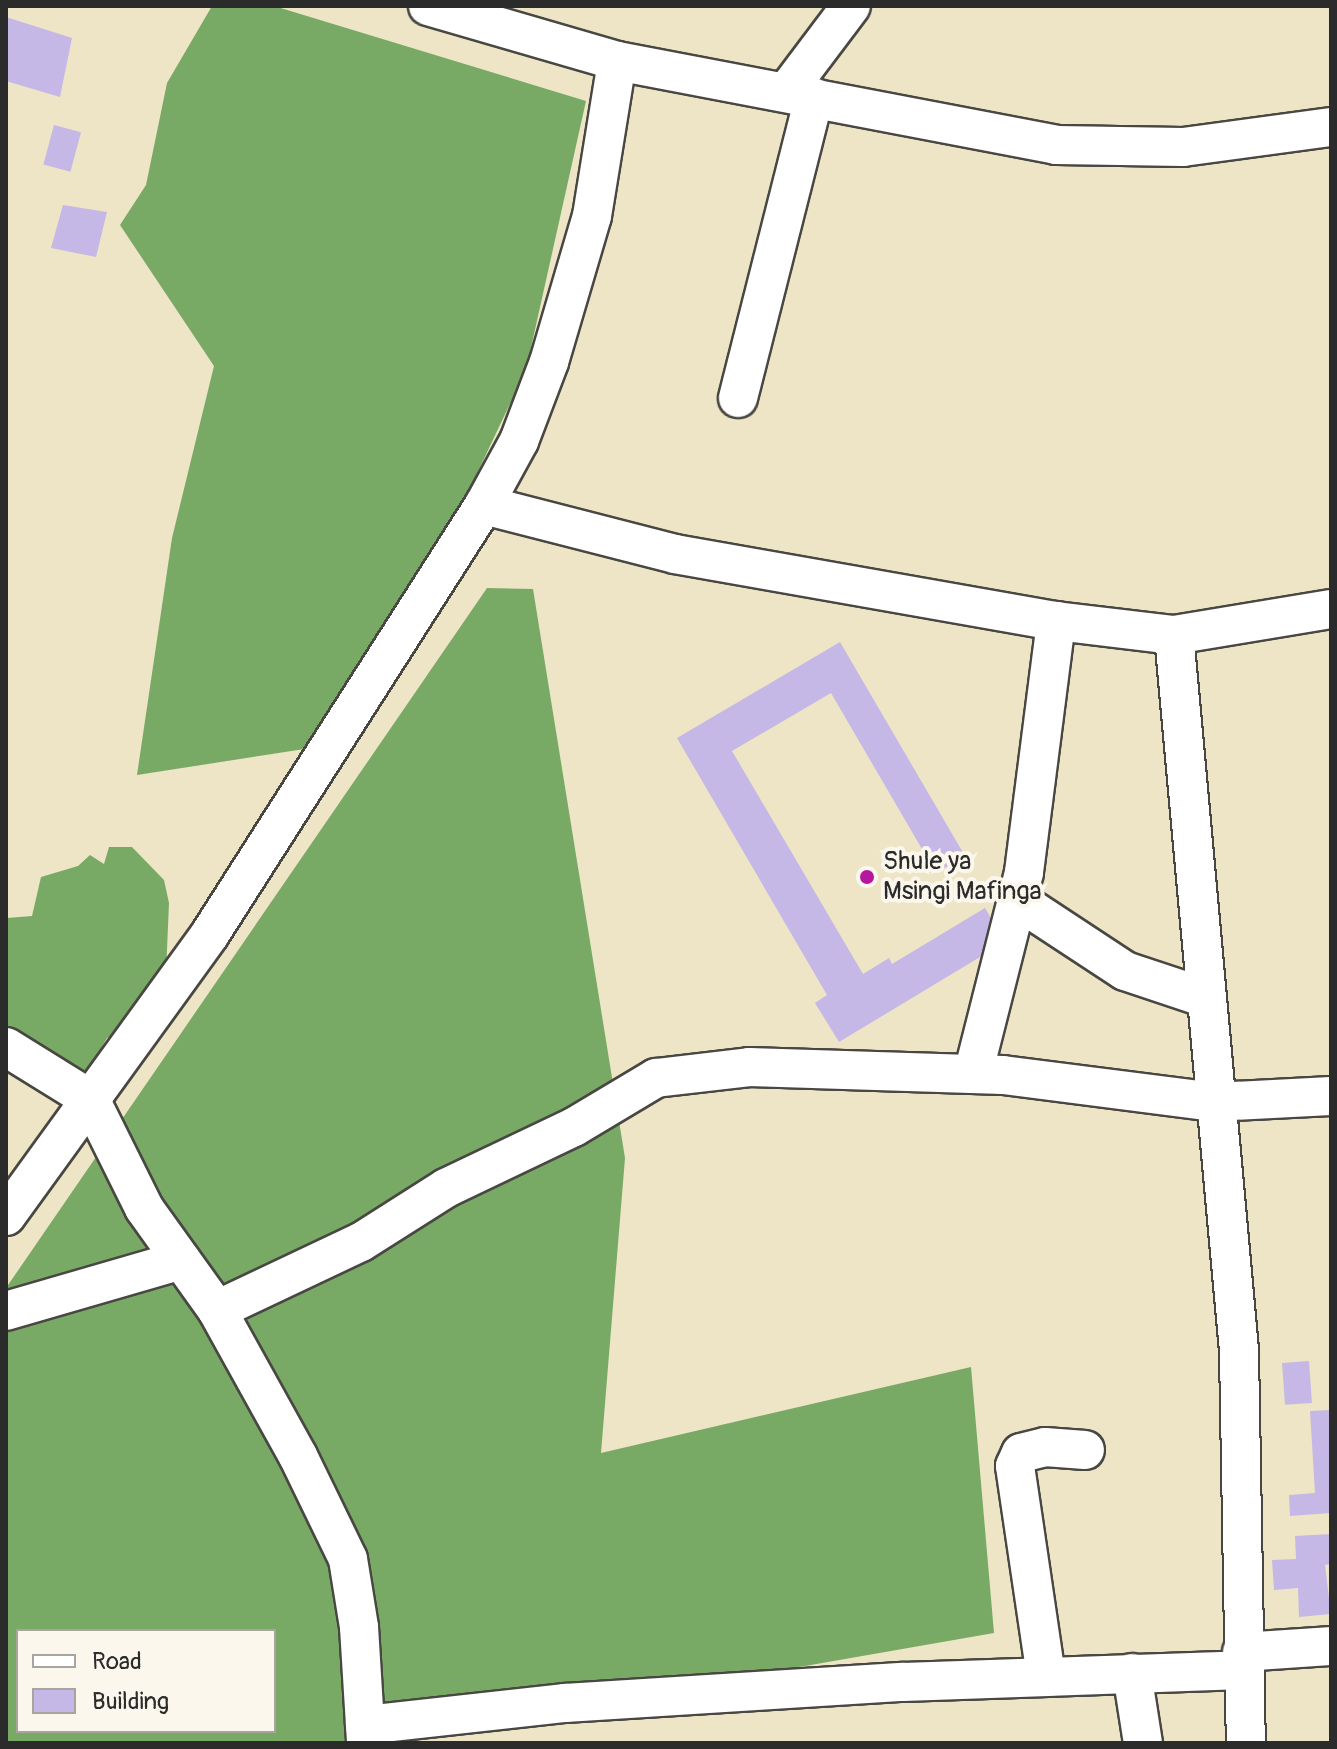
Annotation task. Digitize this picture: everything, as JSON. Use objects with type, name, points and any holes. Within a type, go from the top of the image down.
[{"type":"street","points":[[428,6],[617,61],[1056,145],[1183,147],[1331,127]]},
{"type":"street","points":[[738,398],[800,94],[851,6]]},
{"type":"street","points":[[6,1216],[210,934],[484,505],[519,441],[558,333],[592,216],[617,61]]},
{"type":"street","points":[[484,505],[675,554],[1056,621],[1174,635],[1331,609]]},
{"type":"street","points":[[973,1074],[1017,900],[1056,621]]},
{"type":"street","points":[[1174,635],[1196,853],[1203,997],[1239,1351],[1242,1661],[1246,1743]]},
{"type":"street","points":[[1017,900],[1125,971],[1203,997]]},
{"type":"street","points":[[6,1047],[90,1099],[144,1208],[217,1310],[348,1559],[366,1734],[565,1703],[1132,1673],[1242,1661],[1331,1646]]},
{"type":"street","points":[[217,1310],[361,1242],[446,1188],[574,1127],[656,1078],[749,1067],[973,1074],[1213,1102],[1331,1096]]},
{"type":"street","points":[[6,1311],[181,1260]]},
{"type":"street","points":[[1046,1676],[1015,1466],[1021,1453],[1045,1447],[1085,1450]]},
{"type":"street","points":[[1132,1673],[1143,1743]]},
{"type":"green space","points":[[212,6],[274,6],[586,101],[526,370],[427,579],[311,748],[137,775],[172,538],[214,366],[120,225],[146,185],[167,83]]},
{"type":"green space","points":[[487,588],[533,589],[625,1158],[601,1453],[971,1367],[994,1633],[363,1743],[6,1743],[6,1288]]},
{"type":"green space","points":[[109,847],[132,847],[164,880],[169,903],[166,973],[130,1025],[107,1038],[74,1094],[6,1058],[6,906],[7,918],[32,916],[41,877],[78,866],[90,855],[104,864]]},
{"type":"building","points":[[6,17],[72,38],[60,97],[6,81]]},
{"type":"building","points":[[54,125],[81,132],[70,172],[43,165]]},
{"type":"building","points":[[63,205],[107,212],[96,257],[51,248]]},
{"type":"building","points":[[840,642],[965,856],[936,873],[831,693],[732,751],[863,974],[889,958],[892,964],[985,908],[1005,942],[839,1042],[815,1003],[827,995],[677,738]]},
{"type":"building","points":[[1309,1361],[1312,1403],[1285,1405],[1282,1363]]},
{"type":"building","points":[[1331,1410],[1331,1513],[1290,1516],[1289,1495],[1315,1493],[1310,1411]]},
{"type":"building","points":[[1331,1534],[1331,1564],[1325,1565],[1331,1614],[1299,1617],[1298,1588],[1274,1590],[1272,1560],[1296,1559],[1295,1536]]},
{"type":"place","name":"Shule ya Msingi Mafinga","points":[[867,877]]}]
